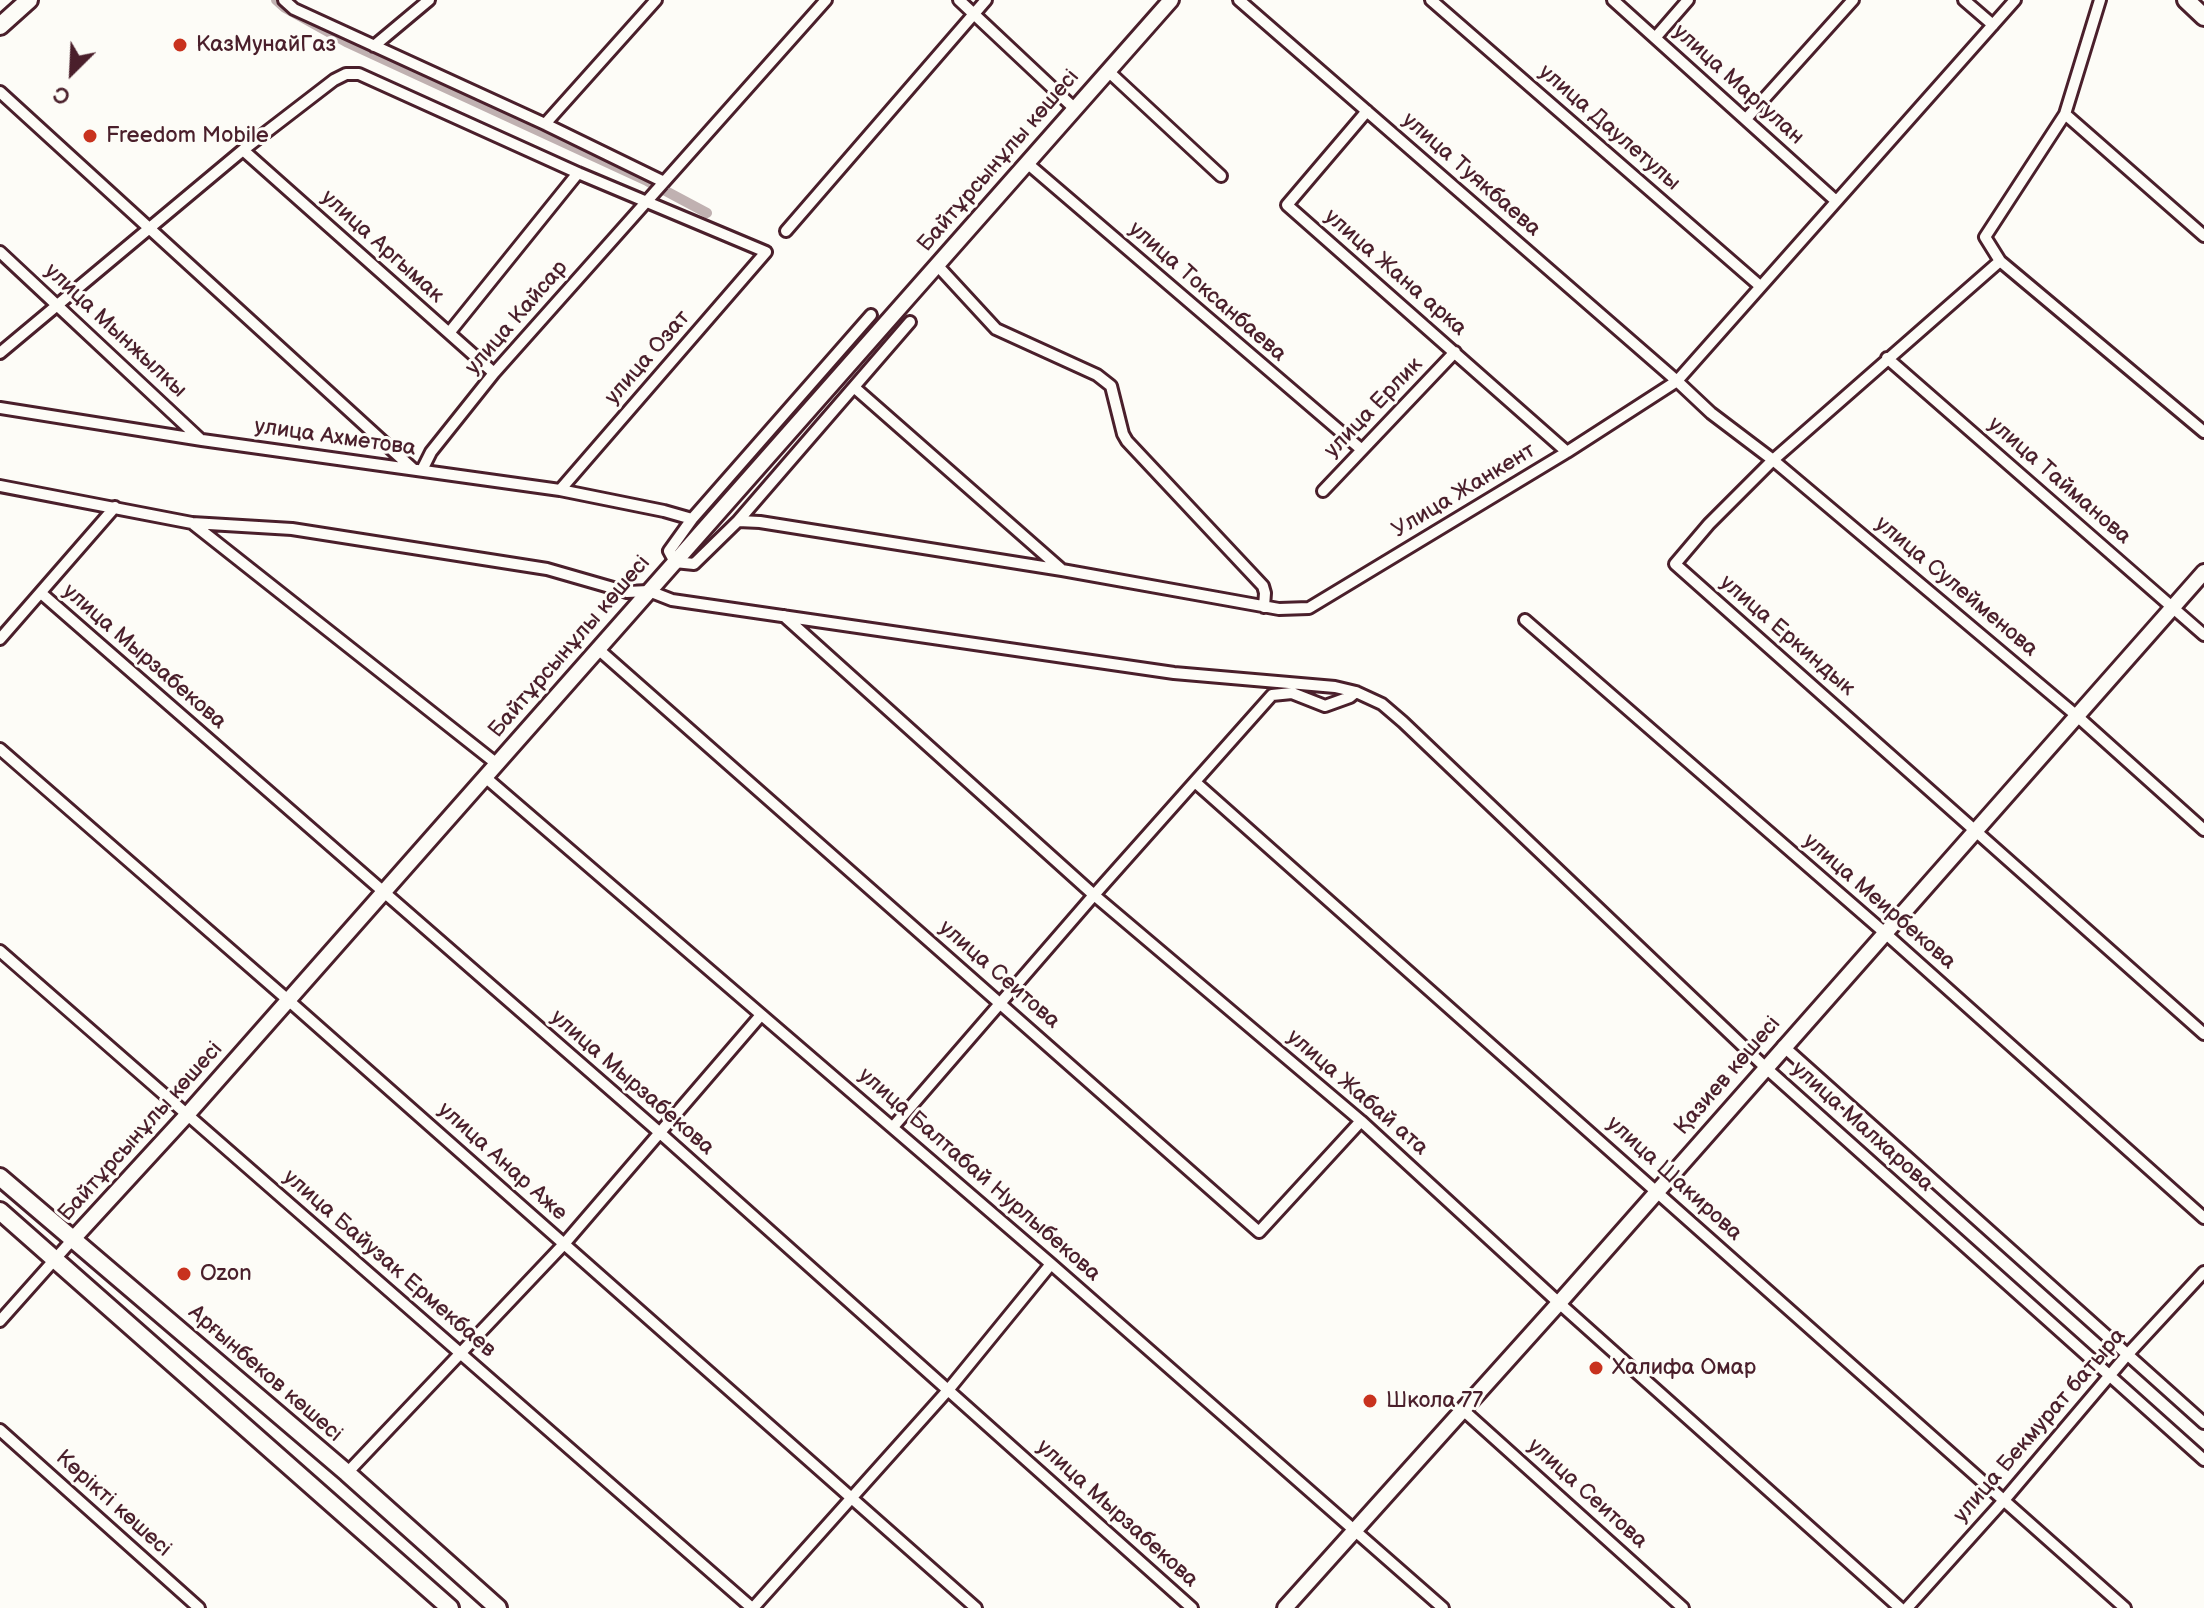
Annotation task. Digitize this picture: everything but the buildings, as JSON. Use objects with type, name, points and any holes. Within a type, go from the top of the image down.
[{"type":"main road","points":[[0,26],[29,0]]},
{"type":"main road","name":"Байтұрсынұлы көшесі","points":[[73,1239],[186,1116],[1171,0]]},
{"type":"main road","points":[[2186,0],[2202,14]]},
{"type":"main road","name":"Қазиев көшесі","points":[[1285,1608],[1559,1303],[2204,572]]},
{"type":"main road","name":"Арғынбеков көшесі","points":[[0,1177],[347,1473],[498,1608]]},
{"type":"main road","points":[[0,1211],[450,1608]]},
{"type":"street","points":[[284,0],[294,9],[664,182],[826,0]]},
{"type":"street","points":[[374,46],[429,0]]},
{"type":"street","points":[[545,124],[656,0]]},
{"type":"street","points":[[959,0],[1075,109]]},
{"type":"street","points":[[786,231],[986,0]]},
{"type":"street","name":"улица Туякбаева","points":[[1239,0],[1677,381]]},
{"type":"street","name":"улица Даулетулы","points":[[1431,0],[1760,286]]},
{"type":"street","name":"улица Маргулан","points":[[1613,0],[1836,201]]},
{"type":"street","points":[[1655,38],[1688,0]]},
{"type":"street","points":[[1746,119],[1853,0]]},
{"type":"street","points":[[1964,0],[1993,25]]},
{"type":"street","name":"Улица Жанкент","points":[[738,521],[1062,570],[1264,607],[1309,608],[1567,452],[1677,381],[2015,0]]},
{"type":"street","points":[[2100,0],[2065,114],[1985,237],[2000,261],[2204,432]]},
{"type":"street","points":[[1108,71],[1221,176]]},
{"type":"street","points":[[0,353],[243,150],[346,74],[359,74],[578,173],[649,200]]},
{"type":"street","points":[[0,92],[418,470]]},
{"type":"street","name":"улица Жана арка","points":[[1367,111],[1287,205],[1567,452]]},
{"type":"street","points":[[2065,114],[2204,236]]},
{"type":"street","name":"улица Аргымак","points":[[243,150],[494,373]]},
{"type":"street","name":"улица Токсанбаева","points":[[1027,163],[1362,450]]},
{"type":"street","points":[[449,333],[578,173]]},
{"type":"street","name":"улица Кайсар","points":[[418,470],[494,373],[664,182]]},
{"type":"street","name":"улица Озат","points":[[560,490],[766,252],[649,200]]},
{"type":"street","name":"улица Мынжылкы","points":[[0,252],[202,440]]},
{"type":"street","name":"улица Еркиндык","points":[[2000,261],[1773,460],[1709,524],[1675,564],[2204,1034]]},
{"type":"street","points":[[937,265],[996,329],[1097,375],[1111,386],[1127,441],[1263,586],[1264,607]]},
{"type":"street","points":[[871,315],[692,519],[669,551],[675,562],[694,564],[738,521],[910,322]]},
{"type":"street","name":"улица Ерлик","points":[[1323,491],[1455,352]]},
{"type":"street","name":"улица Тайманова","points":[[1887,358],[2204,635]]},
{"type":"street","name":"улица Сулейменова","points":[[1677,381],[1711,413],[1773,460],[2077,716],[2204,830]]},
{"type":"street","points":[[855,388],[1062,570]]},
{"type":"street","name":"улица Ахметова","points":[[0,408],[560,490],[692,519]]},
{"type":"street","name":"улица Малхарова","points":[[0,486],[192,523],[292,529],[425,548],[547,569],[627,592],[649,591],[672,600],[1174,673],[1335,687],[1356,692],[1382,704],[1403,722],[1766,1068],[2204,1460]]},
{"type":"street","points":[[0,639],[115,507]]},
{"type":"street","points":[[192,523],[497,764]]},
{"type":"street","name":"улица Мырзабекова","points":[[41,593],[659,1132],[1192,1608]]},
{"type":"street","name":"улица Жабай ата","points":[[783,615],[1094,895],[1361,1121],[1900,1608]]},
{"type":"street","name":"улица Меирбекова","points":[[1525,620],[1885,933],[2204,1218]]},
{"type":"street","name":"улица Сеитова","points":[[598,649],[1259,1232],[1361,1121]]},
{"type":"street","points":[[893,1127],[1272,695],[1292,693],[1325,706],[1356,692]]},
{"type":"street","name":"улица Анар Аже","points":[[0,749],[976,1608]]},
{"type":"street","name":"улица Балтабай Нурлыбекова","points":[[485,777],[1051,1264],[1443,1608]]},
{"type":"street","name":"улица Шакирова","points":[[1195,782],[2125,1608]]},
{"type":"street","name":"улица Байузак Ермекбаев","points":[[0,951],[753,1608]]},
{"type":"street","points":[[347,1473],[564,1244],[761,1015]]},
{"type":"street","name":"улица Малхарова","points":[[1783,1046],[2204,1423]]},
{"type":"street","name":"Байтұрсынұлы көшесі","points":[[0,1321],[73,1239]]},
{"type":"street","points":[[753,1608],[949,1389],[1051,1264]]},
{"type":"street","name":"улица Бекмурат батыра","points":[[1907,1608],[2005,1499],[2127,1355],[2204,1272]]},
{"type":"street","name":"улица Сеитова","points":[[1463,1410],[1683,1608]]},
{"type":"street","name":"Көрікті көшесі","points":[[0,1430],[199,1608]]},
{"type":"waterway","points":[[276,0],[346,42],[647,181],[707,213]]},
{"type":"place","name":"КазМунайГаз","points":[[180,45]]},
{"type":"place","name":"Freedom Mobile","points":[[90,136]]},
{"type":"place","name":"Ozon","points":[[184,1274]]},
{"type":"place","name":"Халифа Омар","points":[[1596,1368]]},
{"type":"place","name":"Школа 77","points":[[1370,1401]]}]
